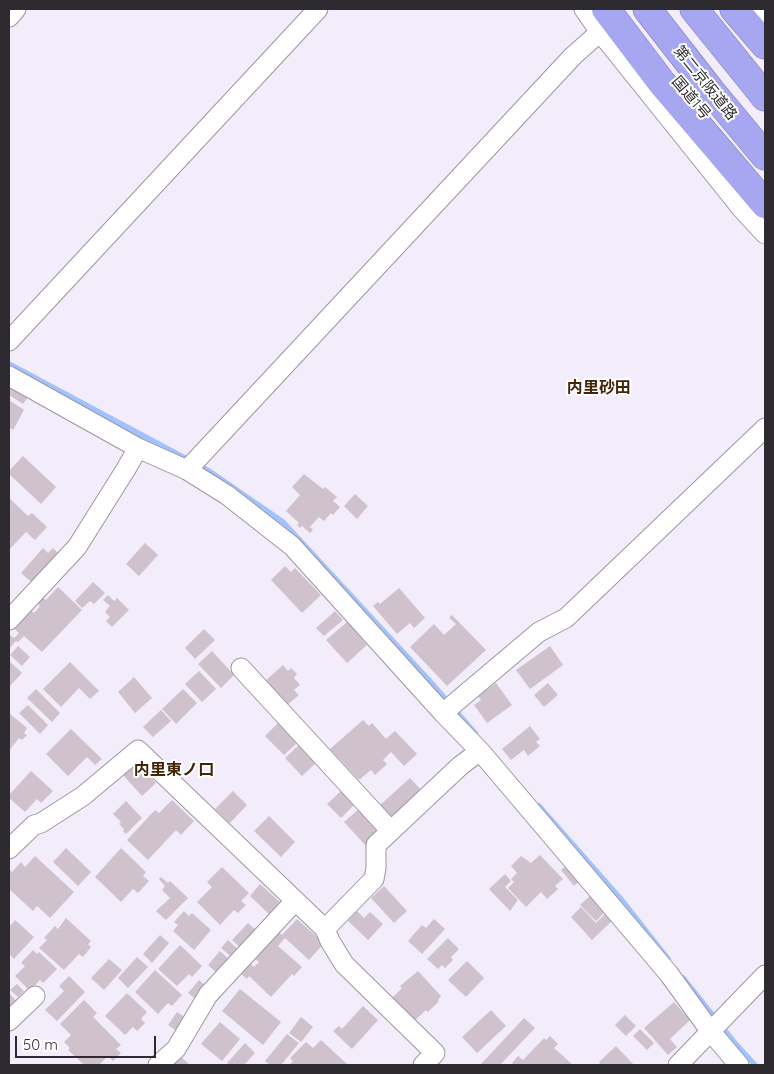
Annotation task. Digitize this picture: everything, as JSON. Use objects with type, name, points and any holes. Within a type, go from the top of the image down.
[{"type":"highway","name":"国道1号","points":[[620,9],[696,106],[758,174]]},
{"type":"highway","name":"第二京阪道路","points":[[646,9],[710,91],[758,174]]},
{"type":"highway","points":[[694,9],[765,97]]},
{"type":"highway","points":[[712,9],[765,75]]},
{"type":"highway","points":[[734,9],[765,45]]},
{"type":"highway","points":[[603,20],[662,83],[758,174],[765,204]]},
{"type":"street","points":[[9,17],[16,9]]},
{"type":"street","points":[[9,341],[318,9]]},
{"type":"street","points":[[584,9],[603,20],[742,209],[765,234]]},
{"type":"street","points":[[754,9],[765,22]]},
{"type":"street","points":[[187,470],[573,56],[603,20]]},
{"type":"street","points":[[9,376],[138,448],[187,470],[227,495],[292,546],[443,713],[480,751],[669,974],[711,1032],[739,1065]]},
{"type":"street","points":[[443,713],[539,632],[566,618],[765,428]]},
{"type":"street","points":[[9,620],[77,547],[138,448]]},
{"type":"street","points":[[241,668],[391,830]]},
{"type":"street","points":[[9,848],[34,825],[42,823],[83,796],[138,750],[325,929],[344,964],[435,1053],[423,1065]]},
{"type":"street","points":[[325,929],[374,879],[376,845],[460,766],[480,751]]},
{"type":"street","points":[[158,1065],[176,1048],[208,995],[295,900]]},
{"type":"street","points":[[678,1065],[765,975]]},
{"type":"street","points":[[9,1021],[34,996]]},
{"type":"building","points":[[15,382],[31,393],[23,404],[9,395],[9,391]]},
{"type":"building","points":[[9,400],[24,410],[13,430],[9,427]]},
{"type":"building","points":[[23,456],[56,487],[41,504],[9,474],[9,471]]},
{"type":"building","points":[[304,474],[337,497],[333,501],[340,507],[324,521],[319,517],[310,527],[313,530],[310,533],[302,526],[300,528],[297,525],[299,523],[286,511],[300,495],[292,487]]},
{"type":"building","points":[[355,494],[368,506],[357,519],[344,506]]},
{"type":"building","points":[[9,498],[28,516],[32,513],[47,527],[35,540],[26,532],[9,550]]},
{"type":"building","points":[[145,543],[158,555],[139,576],[126,564]]},
{"type":"building","points":[[43,548],[48,553],[53,548],[62,557],[35,585],[21,573]]},
{"type":"building","points":[[285,566],[291,572],[295,568],[321,595],[302,613],[271,580]]},
{"type":"building","points":[[93,582],[105,593],[94,604],[90,601],[82,608],[75,601]]},
{"type":"building","points":[[58,587],[82,610],[42,652],[24,636],[9,649],[9,634],[14,638],[19,633],[12,627],[29,609],[34,613],[40,606],[36,602],[41,596],[46,600]]},
{"type":"building","points":[[399,588],[425,618],[414,628],[410,623],[397,634],[373,606],[378,602],[380,604]]},
{"type":"building","points":[[108,595],[114,601],[117,598],[129,610],[112,627],[106,621],[110,617],[105,612],[110,606],[103,600]]},
{"type":"building","points":[[335,611],[343,620],[324,636],[316,628]]},
{"type":"building","points":[[452,615],[486,650],[447,686],[410,647],[434,624],[444,635],[456,624],[449,618]]},
{"type":"building","points":[[347,622],[367,645],[347,663],[326,640]]},
{"type":"building","points":[[204,629],[215,640],[195,659],[185,648]]},
{"type":"building","points":[[18,646],[30,657],[22,666],[10,655]]},
{"type":"building","points":[[550,646],[563,665],[530,689],[516,670]]},
{"type":"building","points":[[212,651],[234,675],[221,688],[198,664]]},
{"type":"building","points":[[9,661],[22,673],[9,687]]},
{"type":"building","points":[[70,662],[99,691],[90,699],[79,688],[61,707],[43,689]]},
{"type":"building","points":[[283,665],[288,671],[291,668],[297,674],[294,678],[300,685],[294,690],[299,695],[286,706],[264,682]]},
{"type":"building","points":[[199,671],[216,689],[202,702],[185,684]]},
{"type":"building","points":[[134,677],[152,698],[135,713],[118,692]]},
{"type":"building","points":[[496,683],[512,705],[487,723],[474,705],[481,700],[478,696]]},
{"type":"building","points":[[548,683],[558,695],[544,707],[534,695]]},
{"type":"building","points":[[36,689],[60,713],[52,722],[27,698]]},
{"type":"building","points":[[183,689],[197,703],[176,724],[162,709]]},
{"type":"building","points":[[28,705],[48,725],[40,734],[19,713]]},
{"type":"building","points":[[161,710],[171,721],[153,737],[143,727]]},
{"type":"building","points":[[9,713],[27,728],[24,733],[27,735],[22,740],[19,738],[9,751]]},
{"type":"building","points":[[363,720],[369,726],[372,723],[386,739],[395,731],[417,754],[404,766],[391,752],[383,760],[387,764],[375,775],[371,770],[359,780],[330,749]]},
{"type":"building","points":[[278,723],[297,743],[284,755],[265,736]]},
{"type":"building","points":[[530,726],[540,739],[536,742],[540,746],[528,756],[524,750],[511,760],[502,749]]},
{"type":"building","points":[[71,729],[102,759],[95,765],[87,757],[68,776],[46,754]]},
{"type":"building","points":[[299,745],[316,763],[302,776],[285,758]]},
{"type":"building","points":[[136,761],[156,783],[142,796],[122,774]]},
{"type":"building","points":[[31,771],[53,791],[41,803],[37,799],[25,812],[9,798],[9,795]]},
{"type":"building","points":[[410,778],[423,792],[392,820],[379,806]]},
{"type":"building","points":[[233,791],[247,805],[230,823],[215,809]]},
{"type":"building","points":[[341,791],[355,804],[341,818],[327,804]]},
{"type":"building","points":[[172,800],[194,821],[181,835],[176,830],[148,860],[127,840],[155,810],[159,813]]},
{"type":"building","points":[[126,801],[142,818],[126,834],[119,824],[121,822],[113,814]]},
{"type":"building","points":[[359,809],[381,832],[366,846],[344,822]]},
{"type":"building","points":[[269,816],[295,842],[281,857],[254,831]]},
{"type":"building","points":[[66,848],[91,872],[78,886],[53,862]]},
{"type":"building","points":[[121,848],[146,872],[143,876],[149,881],[138,893],[133,889],[121,902],[95,877]]},
{"type":"building","points":[[540,855],[563,879],[555,886],[558,889],[547,899],[541,892],[526,907],[508,888],[514,882],[511,879],[517,873],[511,866],[521,856],[531,863]]},
{"type":"building","points":[[35,856],[74,892],[50,918],[37,906],[33,911],[9,889],[9,868],[12,872],[21,862],[25,867]]},
{"type":"building","points":[[568,864],[581,880],[574,886],[561,870]]},
{"type":"building","points":[[222,867],[249,893],[241,901],[246,905],[238,913],[234,910],[220,925],[197,902],[212,887],[207,882]]},
{"type":"building","points":[[505,874],[511,881],[505,887],[518,900],[510,911],[489,889]]},
{"type":"building","points":[[161,877],[168,883],[170,881],[188,898],[166,920],[156,911],[170,898],[162,890],[165,886],[159,879]]},
{"type":"building","points":[[260,884],[280,902],[269,914],[250,896]]},
{"type":"building","points":[[384,886],[407,911],[394,923],[371,898]]},
{"type":"building","points":[[591,895],[606,911],[596,921],[580,905]]},
{"type":"building","points":[[581,907],[596,923],[607,912],[614,919],[592,940],[571,917]]},
{"type":"building","points":[[184,911],[189,916],[192,913],[211,930],[194,950],[173,931],[178,925],[174,922]]},
{"type":"building","points":[[357,911],[364,918],[370,912],[383,924],[368,940],[348,921]]},
{"type":"building","points":[[66,918],[91,941],[88,944],[91,947],[83,957],[79,954],[64,970],[39,948],[47,940],[44,938],[55,926],[58,929]]},
{"type":"building","points":[[297,919],[324,943],[309,960],[285,938],[278,946],[302,967],[294,976],[292,974],[271,997],[249,976],[247,979],[240,973],[249,963],[254,967],[259,962],[254,958],[277,931],[282,935]]},
{"type":"building","points":[[434,919],[445,929],[422,954],[408,941],[422,925],[426,928]]},
{"type":"building","points":[[15,920],[34,937],[14,959],[9,954],[9,923],[11,925]]},
{"type":"building","points":[[248,923],[259,933],[243,950],[232,940]]},
{"type":"building","points":[[160,935],[169,943],[152,963],[143,954]]},
{"type":"building","points":[[448,938],[459,949],[451,957],[453,960],[445,968],[442,965],[438,969],[427,959]]},
{"type":"building","points":[[228,940],[242,953],[235,960],[221,948]]},
{"type":"building","points":[[180,945],[202,966],[192,977],[189,974],[177,986],[158,969]]},
{"type":"building","points":[[33,950],[37,954],[39,952],[57,969],[43,983],[40,980],[30,991],[15,976],[25,966],[21,963]]},
{"type":"building","points":[[220,951],[232,962],[220,976],[208,965]]},
{"type":"building","points":[[137,957],[148,967],[128,988],[118,978]]},
{"type":"building","points":[[109,959],[122,970],[104,990],[91,978]]},
{"type":"building","points":[[467,961],[484,978],[466,997],[448,980]]},
{"type":"building","points":[[155,970],[182,995],[172,1006],[168,1003],[158,1014],[135,992]]},
{"type":"building","points":[[418,971],[441,996],[439,1001],[428,1012],[426,1010],[411,1024],[391,999],[402,988],[400,986]]},
{"type":"building","points":[[69,976],[85,992],[57,1021],[45,1010],[64,991],[59,986]]},
{"type":"building","points":[[199,980],[208,988],[198,1001],[188,993]]},
{"type":"building","points":[[17,984],[24,991],[18,997],[10,990]]},
{"type":"building","points":[[240,989],[281,1022],[263,1045],[222,1011]]},
{"type":"building","points":[[9,993],[19,1004],[9,1014]]},
{"type":"building","points":[[127,993],[147,1012],[141,1019],[145,1023],[137,1031],[133,1027],[125,1035],[105,1016]]},
{"type":"building","points":[[84,1000],[97,1013],[93,1017],[121,1045],[116,1049],[121,1053],[113,1061],[108,1056],[99,1065],[84,1065],[68,1050],[70,1048],[64,1042],[71,1035],[60,1024]]},
{"type":"building","points":[[674,1002],[690,1020],[670,1039],[677,1047],[668,1055],[644,1028]]},
{"type":"building","points":[[363,1006],[378,1020],[352,1049],[333,1031],[339,1026],[342,1029]]},
{"type":"building","points":[[491,1010],[506,1026],[477,1053],[462,1037]]},
{"type":"building","points":[[177,1012],[187,1019],[178,1032],[168,1025]]},
{"type":"building","points":[[625,1015],[636,1026],[626,1036],[615,1025]]},
{"type":"building","points":[[301,1017],[313,1027],[301,1042],[289,1033]]},
{"type":"building","points":[[524,1018],[535,1028],[500,1065],[480,1065]]},
{"type":"building","points":[[220,1022],[240,1039],[222,1061],[201,1044]]},
{"type":"building","points":[[640,1029],[654,1043],[647,1050],[633,1036]]},
{"type":"building","points":[[287,1034],[299,1043],[281,1065],[270,1065],[265,1061]]},
{"type":"building","points":[[550,1036],[558,1044],[554,1048],[573,1065],[514,1065],[512,1063],[518,1056],[523,1060],[544,1038],[546,1040]]},
{"type":"building","points":[[321,1040],[348,1065],[289,1065],[293,1061],[290,1058],[306,1042],[313,1048]]},
{"type":"building","points":[[245,1043],[255,1053],[244,1065],[229,1065],[227,1063]]},
{"type":"building","points":[[616,1046],[634,1065],[601,1065],[599,1062]]},
{"type":"building","points":[[180,1056],[190,1065],[171,1065]]},
{"type":"waterway","points":[[9,364],[209,471],[283,522],[428,679],[475,733]]},
{"type":"waterway","points":[[539,806],[620,898],[668,959]]},
{"type":"waterway","points":[[683,978],[734,1042],[755,1065]]},
{"type":"district","name":"内里砂田","points":[[599,388]]},
{"type":"district","name":"内里東ノ口","points":[[174,770]]}]
